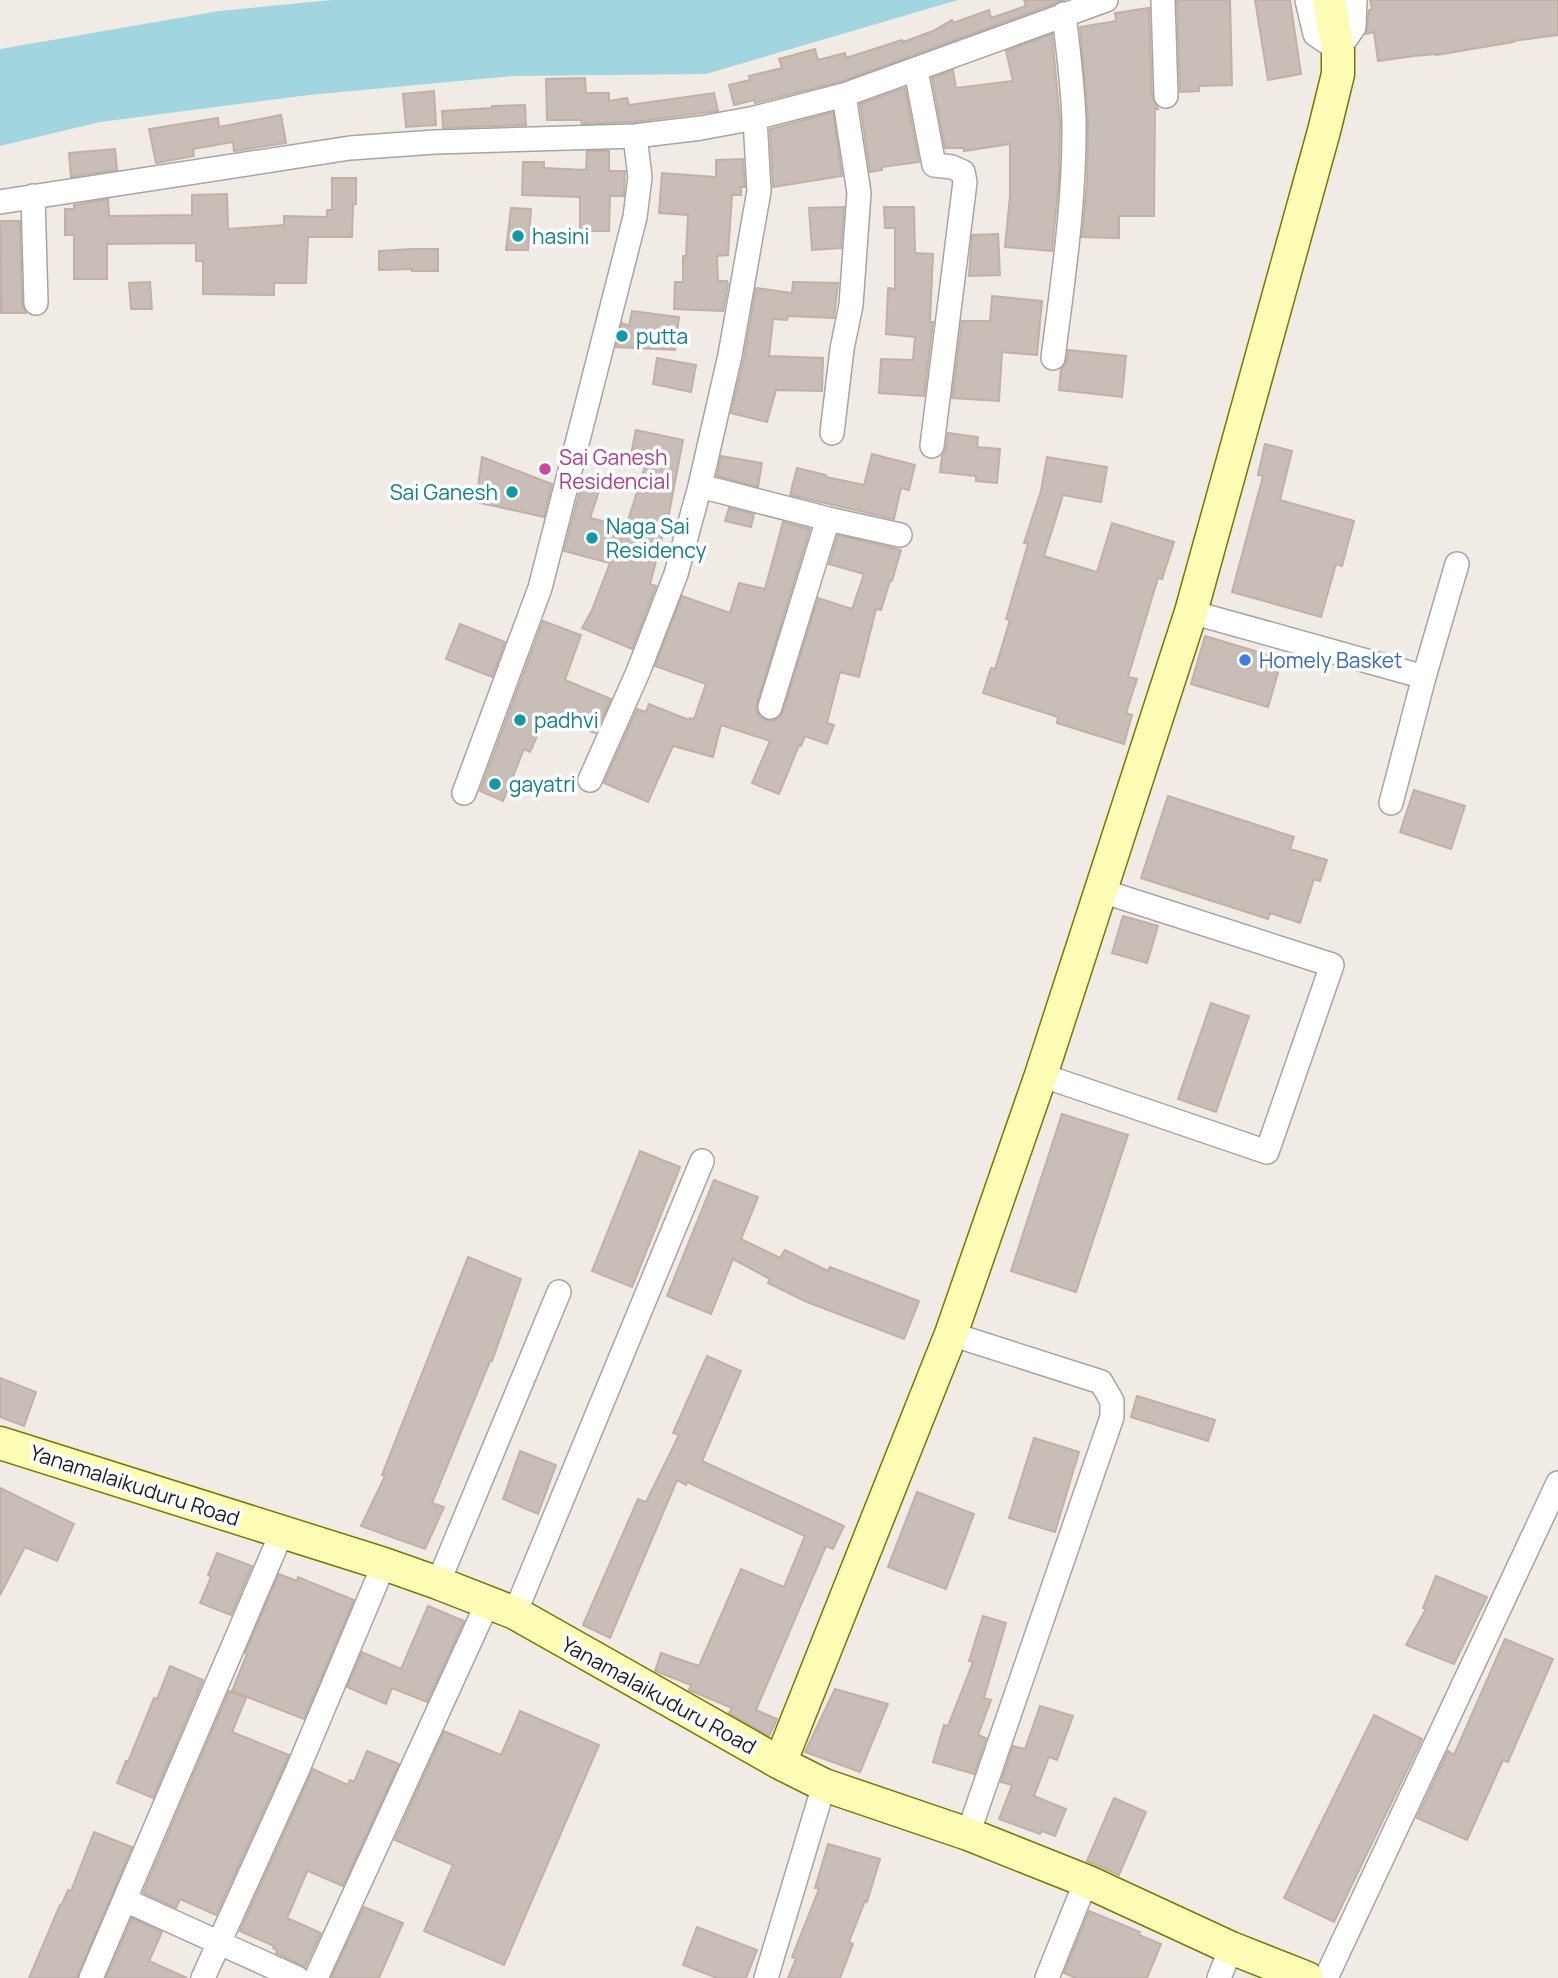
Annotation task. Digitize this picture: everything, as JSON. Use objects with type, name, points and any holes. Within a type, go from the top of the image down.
[{"type":"street","points":[[0,202],[350,148],[435,142],[635,136],[701,128],[755,118],[844,95],[1106,0]]},
{"type":"street","points":[[1163,0],[1166,96]]},
{"type":"street","points":[[1307,0],[1315,34],[1338,50]]},
{"type":"street","points":[[780,1762],[951,1334],[1041,1075],[1191,612],[1338,75],[1338,50],[1329,0]]},
{"type":"street","points":[[1338,50],[1354,27],[1355,0]]},
{"type":"street","points":[[1054,358],[1069,233],[1073,148],[1073,91],[1064,14]]},
{"type":"street","points":[[916,70],[934,165],[952,167],[963,172],[965,182],[932,446]]},
{"type":"street","points":[[832,433],[842,349],[851,305],[859,194],[844,95]]},
{"type":"street","points":[[590,780],[638,671],[676,574],[700,486],[730,355],[759,191],[755,118]]},
{"type":"street","points":[[464,793],[540,588],[635,217],[640,177],[635,136]]},
{"type":"street","points":[[33,196],[36,303]]},
{"type":"street","points":[[700,486],[900,535]]},
{"type":"street","points":[[770,707],[828,519]]},
{"type":"street","points":[[1391,803],[1457,564]]},
{"type":"street","points":[[1191,612],[1424,677]]},
{"type":"street","points":[[1041,1075],[1267,1152],[1332,965],[1102,891]]},
{"type":"street","points":[[316,1978],[502,1608],[702,1161]]},
{"type":"street","points":[[438,1583],[559,1292]]},
{"type":"street","points":[[951,1334],[1101,1382],[1112,1401],[1112,1417],[968,1834]]},
{"type":"street","name":"Yanamalaikuduru Road","points":[[0,1443],[384,1564],[502,1608],[824,1785],[968,1834],[1086,1881],[1231,1948],[1307,1978]]},
{"type":"street","points":[[1326,1978],[1558,1483]]},
{"type":"street","points":[[90,1978],[282,1532]]},
{"type":"street","points":[[203,1978],[297,1771],[384,1564]]},
{"type":"street","points":[[766,1978],[824,1785]]},
{"type":"street","points":[[1047,1978],[1086,1881]]},
{"type":"street","points":[[125,1900],[297,1978]]},
{"type":"street","points":[[1219,1978],[1231,1948]]},
{"type":"water","points":[[332,0],[958,0],[706,74],[512,76],[309,95],[100,122],[0,146],[0,49],[219,11]]},
{"type":"building","points":[[1024,0],[1065,0],[840,82],[755,103],[754,100],[734,105],[729,85],[750,80],[749,76],[782,68],[779,59],[815,49],[818,60],[845,53],[846,58],[902,40],[903,42],[933,31],[952,20],[953,23],[989,10],[991,18],[1026,6]]},
{"type":"building","points":[[1177,0],[1230,0],[1232,85],[1199,86],[1199,91],[1180,92]]},
{"type":"building","points":[[1255,0],[1290,0],[1301,74],[1268,80]]},
{"type":"building","points":[[1370,0],[1558,0],[1558,35],[1436,55],[1378,61],[1374,32],[1366,34],[1369,10],[1372,9]]},
{"type":"building","points":[[1149,8],[1152,96],[1158,109],[1155,109],[1154,216],[1119,216],[1119,238],[1082,237],[1087,181],[1088,120],[1080,27],[1116,21],[1115,13]]},
{"type":"building","points":[[1052,34],[1060,121],[1059,180],[1052,251],[1005,247],[1010,196],[1010,144],[964,151],[964,148],[945,148],[932,78],[953,70],[956,88],[1013,81],[1006,51]]},
{"type":"building","points":[[585,78],[586,93],[609,93],[609,101],[627,98],[629,105],[714,93],[718,111],[634,122],[582,124],[581,120],[547,120],[546,79]]},
{"type":"building","points":[[905,88],[919,162],[882,167],[882,170],[870,172],[860,104]]},
{"type":"building","points":[[434,91],[436,125],[406,127],[403,94]]},
{"type":"building","points":[[525,105],[526,125],[443,128],[442,111]]},
{"type":"building","points":[[833,112],[842,176],[773,187],[770,129]]},
{"type":"building","points":[[281,115],[286,143],[234,151],[233,142],[193,149],[194,156],[156,163],[149,129],[218,118],[219,127]]},
{"type":"building","points":[[115,149],[117,170],[71,177],[69,153]]},
{"type":"building","points":[[587,151],[609,151],[609,171],[625,171],[624,196],[610,196],[609,231],[580,231],[580,197],[522,195],[523,162],[544,162],[544,168],[586,170]]},
{"type":"building","points":[[743,159],[745,187],[741,187],[741,195],[732,195],[728,255],[717,256],[718,281],[727,281],[728,284],[723,311],[674,309],[675,282],[683,282],[688,215],[659,213],[662,173],[716,177],[716,160]]},
{"type":"building","points":[[332,178],[356,178],[352,237],[308,237],[306,283],[274,283],[274,295],[203,294],[203,261],[196,261],[196,243],[107,244],[107,279],[74,279],[74,235],[65,235],[65,209],[74,209],[74,205],[108,199],[109,216],[192,215],[192,195],[227,194],[228,229],[284,225],[284,216],[327,217],[327,210],[332,210]]},
{"type":"building","points":[[844,207],[841,248],[812,250],[809,208]]},
{"type":"building","points":[[884,207],[914,207],[915,253],[933,254],[930,322],[933,322],[924,396],[879,393],[881,359],[913,360],[915,337],[886,334],[888,288],[895,289],[895,228],[885,228]]},
{"type":"building","name":"hasini","points":[[511,208],[531,209],[528,250],[506,250]]},
{"type":"building","points":[[0,221],[20,221],[22,303],[26,313],[1,313]]},
{"type":"building","points":[[998,234],[1000,275],[969,276],[972,235]]},
{"type":"building","points":[[438,249],[438,271],[379,270],[379,251]]},
{"type":"building","points":[[150,282],[152,309],[131,309],[129,283]]},
{"type":"building","points":[[793,282],[838,283],[834,318],[788,316],[787,320],[773,319],[769,356],[823,358],[822,391],[776,390],[767,422],[731,413],[756,288],[792,293]]},
{"type":"building","points":[[992,296],[1042,301],[1037,355],[1002,352],[999,401],[952,398],[962,321],[990,321]]},
{"type":"building","points":[[632,311],[679,317],[675,350],[616,347],[622,323],[629,326]]},
{"type":"building","points":[[1068,350],[1126,356],[1122,397],[1059,390],[1061,369],[1067,360]]},
{"type":"building","points":[[657,358],[696,365],[691,392],[653,384]]},
{"type":"building","points":[[636,430],[683,440],[667,524],[650,584],[656,586],[632,649],[582,628],[610,563],[564,551],[583,479],[601,485],[590,518],[626,527],[646,463],[630,459]]},
{"type":"building","points":[[948,433],[978,437],[977,447],[1000,449],[997,483],[976,481],[976,476],[940,472]]},
{"type":"building","points":[[1265,444],[1292,451],[1280,500],[1354,521],[1342,566],[1336,564],[1321,617],[1232,592],[1263,476],[1258,475]]},
{"type":"building","points":[[872,454],[915,465],[909,490],[901,488],[894,519],[790,495],[797,468],[864,485]]},
{"type":"building","points":[[721,456],[762,463],[758,487],[717,476]]},
{"type":"building","name":"Sai Ganesh","points":[[482,457],[552,484],[544,517],[476,502]]},
{"type":"building","points":[[1047,457],[1107,467],[1101,502],[1063,495],[1044,556],[1097,572],[1112,523],[1174,542],[1162,579],[1158,578],[1128,677],[1137,679],[1126,713],[1132,715],[1124,744],[1057,723],[1058,717],[983,693],[991,668],[995,669],[1010,620],[1006,619],[1028,544],[1024,543],[1041,491]]},
{"type":"building","points":[[729,508],[754,514],[751,527],[725,521]]},
{"type":"building","points":[[783,522],[810,529],[757,703],[759,716],[767,720],[779,718],[783,711],[818,598],[852,609],[864,574],[829,564],[838,535],[901,550],[881,610],[876,609],[859,677],[840,672],[827,723],[834,725],[827,744],[805,736],[779,794],[752,783],[770,741],[721,725],[713,757],[673,746],[648,802],[604,783],[637,709],[646,712],[649,704],[689,720],[694,719],[706,684],[655,666],[682,596],[730,613],[739,583],[765,589]]},
{"type":"building","points":[[543,621],[581,635],[565,680],[611,699],[595,733],[547,714],[530,752],[524,749],[503,801],[480,791]]},
{"type":"building","points":[[460,624],[505,642],[492,677],[446,659]]},
{"type":"building","points":[[1205,636],[1282,659],[1268,707],[1191,684]]},
{"type":"building","points":[[1414,790],[1465,806],[1451,849],[1400,832]]},
{"type":"building","points":[[1168,796],[1294,837],[1290,849],[1327,860],[1320,881],[1314,879],[1300,923],[1270,913],[1268,919],[1141,878]]},
{"type":"building","points":[[1123,916],[1158,926],[1147,963],[1112,953]]},
{"type":"building","points":[[1211,1003],[1249,1016],[1216,1112],[1178,1099]]},
{"type":"building","points":[[1062,1114],[1128,1135],[1076,1292],[1011,1271]]},
{"type":"building","points":[[640,1151],[680,1167],[632,1287],[592,1271]]},
{"type":"building","points":[[714,1180],[758,1197],[741,1239],[780,1258],[785,1250],[828,1271],[830,1267],[919,1301],[904,1339],[807,1302],[768,1283],[770,1279],[733,1259],[711,1314],[667,1296]]},
{"type":"building","points":[[468,1257],[521,1279],[492,1361],[432,1503],[444,1507],[425,1549],[361,1526],[385,1476],[382,1475]]},
{"type":"building","points":[[707,1356],[741,1371],[702,1461],[844,1526],[833,1549],[826,1546],[756,1710],[777,1719],[769,1736],[729,1713],[732,1708],[689,1690],[691,1685],[655,1671],[661,1653],[699,1666],[741,1569],[784,1587],[805,1536],[687,1482],[686,1485],[677,1480],[610,1638],[583,1625],[638,1499],[646,1502],[679,1435],[673,1433]]},
{"type":"building","points":[[0,1378],[36,1392],[24,1426],[0,1417]]},
{"type":"building","points":[[1137,1396],[1215,1420],[1208,1441],[1131,1417]]},
{"type":"building","points":[[1034,1438],[1079,1452],[1055,1532],[1009,1518]]},
{"type":"building","points":[[520,1451],[556,1465],[538,1514],[503,1499]]},
{"type":"building","points":[[0,1488],[74,1524],[57,1561],[25,1547],[0,1595]]},
{"type":"building","points":[[917,1492],[974,1514],[946,1589],[888,1567]]},
{"type":"building","points":[[217,1553],[252,1566],[231,1615],[200,1603]]},
{"type":"building","points":[[279,1574],[297,1581],[298,1577],[354,1600],[304,1719],[232,1691],[247,1654],[245,1653]]},
{"type":"building","points":[[1436,1576],[1487,1597],[1454,1664],[1406,1645],[1426,1609],[1423,1608]]},
{"type":"building","points":[[428,1606],[464,1621],[427,1702],[392,1688],[386,1704],[347,1687],[362,1652],[401,1669]]},
{"type":"building","points":[[983,1616],[1006,1623],[984,1698],[991,1700],[978,1735],[986,1738],[974,1774],[933,1762],[944,1725],[948,1726],[973,1662],[969,1661]]},
{"type":"building","points":[[1505,1639],[1553,1659],[1508,1762],[1503,1760],[1467,1840],[1417,1818],[1448,1751],[1454,1755]]},
{"type":"building","points":[[170,1666],[203,1680],[153,1798],[117,1783]]},
{"type":"building","points":[[835,1689],[888,1704],[860,1772],[805,1752]]},
{"type":"building","points":[[229,1691],[246,1698],[232,1732],[289,1755],[216,1915],[180,1899],[176,1908],[143,1893]]},
{"type":"building","points":[[1040,1706],[1073,1716],[1057,1760],[1049,1757],[1034,1796],[1066,1809],[1055,1836],[1042,1831],[1040,1834],[999,1819],[1012,1785],[1001,1782],[1013,1746],[1025,1749]]},
{"type":"building","points":[[520,1711],[599,1745],[504,1965],[424,1931],[453,1865],[395,1840],[444,1731],[501,1755]]},
{"type":"building","points":[[1374,1715],[1422,1739],[1334,1922],[1284,1898]]},
{"type":"building","points":[[367,1751],[399,1764],[343,1886],[308,1871],[306,1874],[287,1918],[321,1933],[305,1967],[276,1953],[274,1946],[240,1931],[313,1769],[348,1785],[350,1780],[354,1782]]},
{"type":"building","points":[[1114,1798],[1146,1812],[1119,1875],[1087,1861]]},
{"type":"building","points":[[94,1832],[132,1847],[77,1978],[29,1978],[60,1905],[68,1890],[71,1891]]},
{"type":"building","points":[[828,1844],[880,1859],[867,1902],[865,1901],[849,1942],[853,1944],[840,1978],[788,1978],[796,1959],[792,1957],[819,1889],[815,1888]]},
{"type":"building","points":[[364,1907],[403,1923],[379,1978],[331,1978]]},
{"type":"building","points":[[1089,1911],[1140,1932],[1139,1935],[1161,1944],[1147,1978],[1076,1978],[1064,1973]]},
{"type":"building","points":[[132,1918],[162,1932],[149,1961],[187,1978],[106,1978]]},
{"type":"building","points":[[697,1927],[757,1950],[746,1978],[717,1978],[683,1965]]},
{"type":"place","name":"hasini","points":[[518,236]]},
{"type":"place","name":"putta","points":[[622,336]]},
{"type":"place","name":"Sai Ganesh Residencial","points":[[545,469]]},
{"type":"place","name":"Sai Ganesh","points":[[512,492]]},
{"type":"place","name":"Naga Sai Residency","points":[[592,538]]},
{"type":"place","name":"Homely Basket","points":[[1245,660]]},
{"type":"place","name":"padhvi","points":[[520,720]]},
{"type":"place","name":"gayatri","points":[[495,784]]}]
